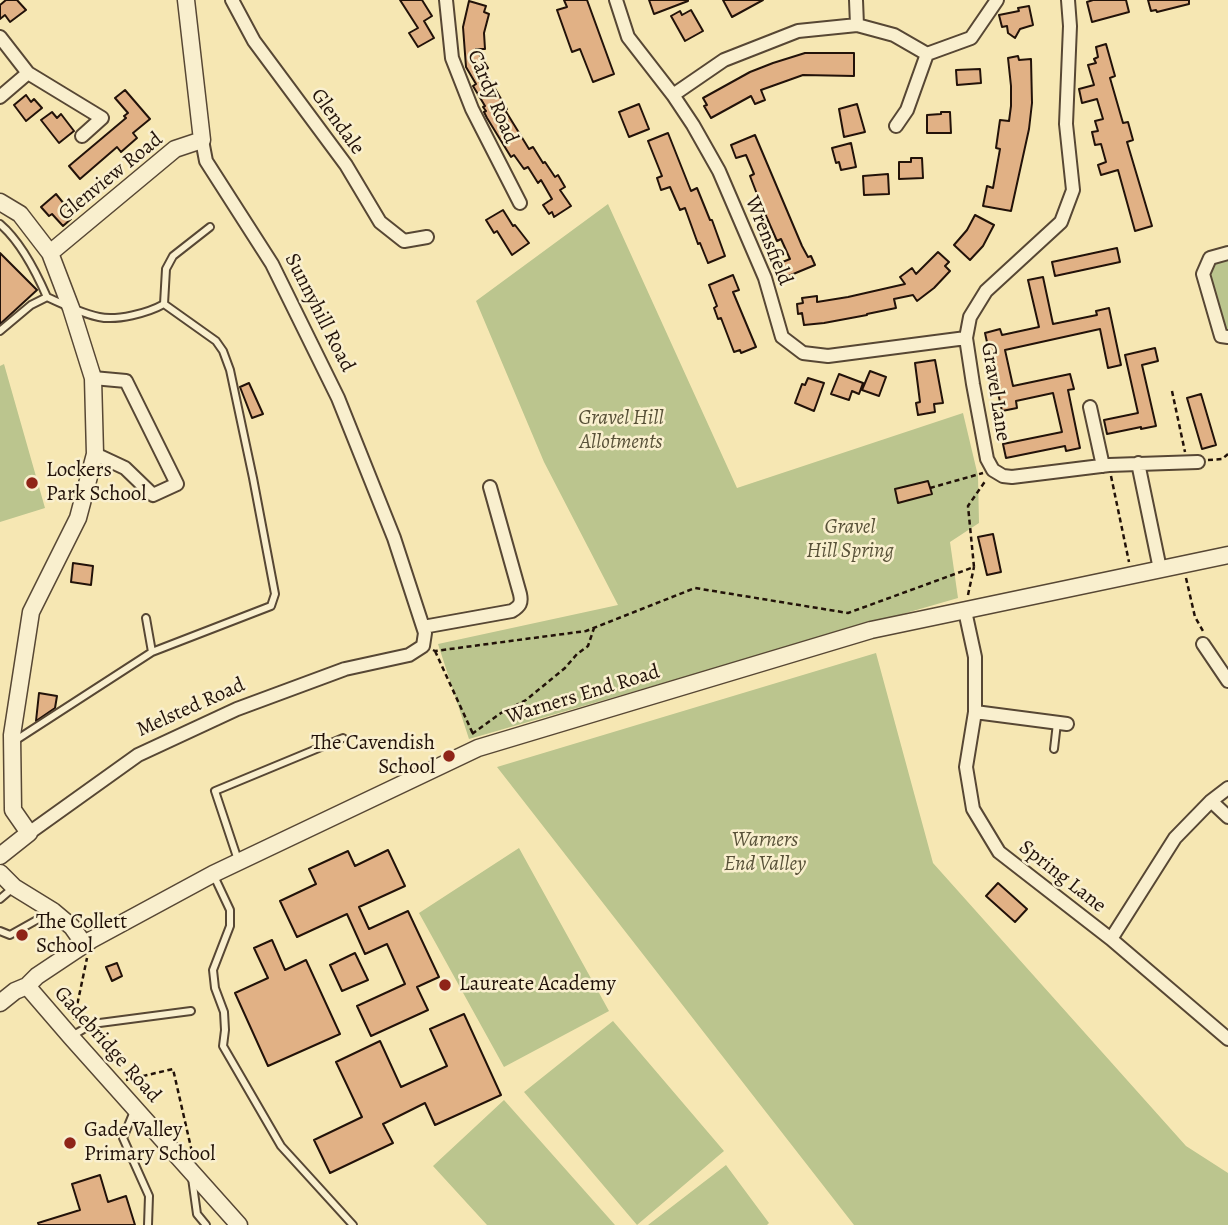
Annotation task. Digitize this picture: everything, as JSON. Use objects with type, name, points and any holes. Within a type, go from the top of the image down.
[{"type":"street","name":"Sunnyhill Road","points":[[186,0],[206,161],[272,264],[338,398],[394,538],[429,649]]},
{"type":"street","name":"Glendale","points":[[232,0],[254,41],[346,165],[380,222],[404,240],[428,237]]},
{"type":"street","name":"Cardy Road","points":[[446,0],[452,58],[472,109],[520,203]]},
{"type":"street","name":"Wrensfield","points":[[616,0],[628,37],[673,95],[719,172],[765,278],[782,337],[803,353],[828,356],[966,338]]},
{"type":"street","points":[[856,0],[857,25]]},
{"type":"street","points":[[927,54],[971,38],[997,0]]},
{"type":"street","name":"Gravel Lane","points":[[1068,0],[1070,26],[1066,124],[1073,190],[1061,222],[986,291],[970,317],[966,338],[986,458],[993,470],[1003,476],[1012,477],[1106,465],[1192,462]]},
{"type":"street","points":[[673,95],[724,60],[799,31],[857,25],[894,34],[927,54]]},
{"type":"street","points":[[0,37],[28,73],[102,118],[82,136]]},
{"type":"street","points":[[895,126],[907,110],[927,54]]},
{"type":"street","points":[[0,97],[28,73]]},
{"type":"street","name":"Glenview Road","points":[[50,253],[174,149],[202,141]]},
{"type":"street","points":[[0,202],[20,214],[50,253],[93,378],[95,454],[78,518],[31,612],[12,743],[13,810],[29,833]]},
{"type":"street","points":[[1228,253],[1210,258],[1203,274],[1221,336],[1228,337]]},
{"type":"street","points":[[93,378],[126,381],[177,484],[153,495],[125,468],[95,454]]},
{"type":"street","points":[[1090,407],[1106,465]]},
{"type":"street","points":[[1138,463],[1160,569]]},
{"type":"street","points":[[423,627],[512,611],[519,607],[520,594],[490,487]]},
{"type":"street","name":"Warners End Road","points":[[0,1003],[88,942],[213,874],[475,741],[871,630],[1228,555]]},
{"type":"street","name":"Spring Lane","points":[[965,611],[975,657],[975,712],[966,768],[973,809],[999,852],[1111,939],[1228,1039]]},
{"type":"street","points":[[1203,644],[1228,681]]},
{"type":"street","name":"Melsted Road","points":[[0,856],[138,755],[237,709],[345,669],[429,649]]},
{"type":"street","points":[[975,712],[1062,724]]},
{"type":"street","points":[[1111,939],[1175,838],[1228,788]]},
{"type":"street","points":[[1212,801],[1228,817]]},
{"type":"street","points":[[0,873],[14,887],[53,911],[88,942]]},
{"type":"street","name":"Gadebridge Road","points":[[27,986],[190,1170],[233,1223]]},
{"type":"lane","points":[[0,224],[21,249],[47,297],[102,318],[128,316],[164,304]]},
{"type":"lane","points":[[164,304],[166,269],[173,256],[210,227]]},
{"type":"lane","points":[[0,331],[31,305],[47,297]]},
{"type":"lane","points":[[12,743],[152,652],[271,606],[275,594],[230,370],[216,341],[164,304]]},
{"type":"lane","points":[[146,618],[152,652]]},
{"type":"lane","points":[[1054,749],[1062,724]]},
{"type":"lane","points":[[239,862],[215,791],[343,738]]},
{"type":"lane","points":[[213,874],[230,910],[230,926],[213,970],[215,988],[224,1012],[223,1046],[281,1146],[353,1225]]},
{"type":"lane","points":[[0,900],[14,887]]},
{"type":"lane","points":[[0,931],[10,934],[53,911]]},
{"type":"lane","points":[[71,1037],[92,1024],[191,1011]]},
{"type":"lane","points":[[136,1109],[123,1138],[149,1196],[148,1225]]},
{"type":"lane","points":[[190,1170],[197,1214],[206,1225]]},
{"type":"path","points":[[1172,391],[1192,462],[1222,458],[1228,454]]},
{"type":"path","points":[[1106,465],[1131,575]]},
{"type":"path","points":[[930,488],[993,470]]},
{"type":"path","points":[[965,611],[974,567],[968,506],[993,470]]},
{"type":"path","points":[[1183,564],[1195,617],[1204,634],[1203,644]]},
{"type":"path","points":[[594,628],[587,646],[565,668],[526,701],[501,713],[475,741],[429,649],[586,631],[695,588],[848,614],[974,567]]},
{"type":"path","points":[[71,1037],[88,942]]},
{"type":"path","points":[[113,1083],[173,1069],[194,1158],[190,1170]]},
{"type":"green space","points":[[608,204],[737,488],[963,413],[978,476],[979,523],[950,542],[958,598],[469,739],[438,644],[618,605],[544,462],[476,301]]},
{"type":"green space","points":[[1228,253],[1228,337],[1203,274],[1210,258]]},
{"type":"green space","points":[[4,364],[45,508],[0,522],[0,366]]},
{"type":"green space","name":"Warners End Valley","points":[[876,653],[933,863],[1186,1146],[1228,1173],[1228,1225],[854,1225],[497,767]]},
{"type":"green space","points":[[519,848],[609,1011],[504,1067],[419,913]]},
{"type":"green space","points":[[613,1021],[724,1151],[637,1225],[524,1092]]},
{"type":"green space","points":[[504,1100],[615,1225],[487,1225],[433,1166]]},
{"type":"green space","points":[[726,1165],[769,1223],[767,1225],[648,1225]]},
{"type":"building","points":[[6,0],[17,0],[26,10],[10,22],[5,15],[0,19],[0,5]]},
{"type":"building","points":[[400,0],[422,0],[432,16],[424,21],[434,38],[418,47],[409,33],[418,28]]},
{"type":"building","points":[[564,0],[587,0],[614,74],[593,82],[580,49],[572,52],[557,10],[567,7]]},
{"type":"building","points":[[649,0],[688,0],[688,1],[654,14]]},
{"type":"building","points":[[723,0],[763,0],[732,17]]},
{"type":"building","points":[[1126,0],[1129,12],[1092,22],[1087,2]]},
{"type":"building","points":[[1148,0],[1189,0],[1189,4],[1157,12],[1151,11]]},
{"type":"building","points":[[469,1],[486,6],[484,12],[489,14],[484,33],[485,49],[476,49],[488,68],[484,70],[529,149],[533,147],[543,163],[545,162],[555,177],[558,175],[565,187],[560,190],[571,206],[554,217],[543,205],[552,199],[541,180],[538,183],[528,167],[524,169],[514,155],[511,157],[487,118],[483,107],[485,106],[473,86],[476,84],[466,67],[463,27]]},
{"type":"building","points":[[1029,6],[1033,25],[1020,29],[1015,38],[1008,33],[1007,26],[1002,27],[999,15]]},
{"type":"building","points":[[691,10],[703,31],[685,41],[671,16],[680,11],[682,15]]},
{"type":"building","points":[[1106,44],[1115,76],[1110,78],[1123,123],[1128,122],[1133,140],[1127,142],[1152,226],[1135,231],[1118,170],[1101,175],[1098,165],[1106,162],[1101,144],[1095,145],[1092,132],[1098,131],[1095,121],[1103,119],[1097,99],[1082,103],[1079,89],[1094,85],[1088,65],[1096,63],[1096,47]]},
{"type":"building","points":[[805,53],[854,53],[854,76],[803,75],[761,90],[765,100],[755,104],[751,96],[711,118],[703,98],[750,72]]},
{"type":"building","points":[[1018,56],[1019,60],[1031,59],[1032,103],[1011,211],[983,206],[987,186],[993,188],[1000,149],[996,148],[1000,120],[1009,121],[1011,86],[1008,58]]},
{"type":"building","points":[[980,69],[981,83],[957,85],[956,70]]},
{"type":"building","points":[[125,90],[150,119],[133,133],[137,138],[121,152],[117,147],[80,179],[69,166],[126,118],[124,116],[128,113],[115,98]]},
{"type":"building","points":[[26,95],[31,102],[34,99],[42,108],[26,121],[14,105]]},
{"type":"building","points":[[639,104],[649,129],[629,137],[619,112]]},
{"type":"building","points":[[857,104],[865,132],[844,137],[839,109]]},
{"type":"building","points":[[52,112],[57,118],[61,114],[74,131],[59,143],[41,120]]},
{"type":"building","points":[[950,112],[951,133],[927,133],[927,115]]},
{"type":"building","points":[[668,133],[691,191],[697,188],[725,256],[708,263],[685,208],[680,210],[670,187],[661,190],[657,178],[662,176],[648,141]]},
{"type":"building","points":[[755,135],[802,246],[815,265],[786,277],[780,263],[790,259],[781,239],[777,241],[760,202],[750,176],[754,174],[746,155],[736,158],[731,145]]},
{"type":"building","points":[[851,143],[856,167],[841,170],[832,148]]},
{"type":"building","points":[[911,158],[922,158],[923,178],[899,179],[899,162],[911,162]]},
{"type":"building","points":[[888,174],[889,194],[864,195],[863,176]]},
{"type":"building","points":[[56,194],[69,210],[66,212],[71,219],[63,226],[41,207]]},
{"type":"building","points":[[503,210],[529,243],[512,255],[497,231],[494,233],[486,220]]},
{"type":"building","points":[[975,215],[994,225],[983,246],[970,260],[954,245]]},
{"type":"building","points":[[1117,248],[1120,262],[1055,276],[1052,262]]},
{"type":"building","points":[[938,252],[949,262],[945,266],[950,271],[917,301],[913,295],[894,299],[896,308],[824,323],[804,325],[802,313],[798,314],[797,304],[803,303],[802,298],[817,296],[817,302],[905,284],[900,277],[912,268],[916,274]]},
{"type":"building","points":[[0,253],[37,290],[0,324]]},
{"type":"building","points":[[733,275],[739,290],[733,292],[756,347],[741,353],[740,350],[734,352],[721,318],[718,319],[714,308],[717,306],[709,285]]},
{"type":"building","points":[[1043,277],[1053,324],[1097,315],[1096,311],[1109,308],[1121,365],[1108,368],[1100,329],[1005,350],[1013,386],[1070,374],[1074,389],[1068,390],[1080,448],[1066,451],[1065,446],[1006,458],[1003,444],[1062,432],[1053,393],[1016,401],[1017,408],[1002,411],[985,333],[1000,329],[1002,335],[1039,327],[1028,280]]},
{"type":"building","points":[[1155,348],[1158,361],[1142,365],[1156,426],[1107,434],[1104,420],[1138,413],[1125,355]]},
{"type":"building","points":[[935,360],[943,403],[934,404],[935,412],[918,415],[916,403],[920,402],[915,363]]},
{"type":"building","points":[[870,371],[886,377],[879,396],[862,390]]},
{"type":"building","points":[[839,374],[863,383],[859,394],[852,391],[849,400],[831,394]]},
{"type":"building","points":[[808,378],[824,383],[814,411],[795,403],[802,384],[805,385]]},
{"type":"building","points":[[249,383],[263,414],[252,418],[240,387]]},
{"type":"building","points":[[1201,394],[1216,445],[1202,449],[1187,398]]},
{"type":"building","points":[[928,481],[932,494],[898,503],[895,489]]},
{"type":"building","points":[[993,534],[1001,572],[987,575],[978,537]]},
{"type":"building","points":[[73,563],[93,566],[91,585],[71,582]]},
{"type":"building","points":[[39,693],[57,696],[55,708],[36,721]]},
{"type":"building","points":[[388,850],[405,886],[359,907],[369,929],[408,911],[439,977],[417,987],[428,1010],[371,1036],[357,1006],[405,984],[387,944],[365,954],[347,914],[297,937],[280,901],[316,884],[309,869],[348,851],[355,866]]},
{"type":"building","points":[[998,883],[1027,909],[1015,922],[986,896]]},
{"type":"building","points":[[272,940],[285,970],[306,960],[340,1034],[268,1066],[235,993],[268,978],[254,948]]},
{"type":"building","points":[[355,953],[368,980],[342,991],[330,965]]},
{"type":"building","points":[[117,963],[122,976],[112,981],[106,967]]},
{"type":"building","points":[[464,1014],[501,1095],[435,1125],[425,1103],[383,1124],[393,1143],[330,1173],[314,1140],[362,1117],[336,1062],[380,1041],[401,1087],[447,1066],[430,1029]]},
{"type":"building","points":[[100,1175],[108,1202],[126,1196],[135,1225],[39,1225],[38,1223],[80,1210],[72,1184]]},
{"type":"place","name":"Lockers Park School","points":[[32,483]]},
{"type":"place","name":"The Cavendish School","points":[[449,756]]},
{"type":"place","name":"The Collett School","points":[[22,935]]},
{"type":"place","name":"Laureate Academy","points":[[445,985]]},
{"type":"place","name":"Gade Valley Primary School","points":[[70,1143]]},
{"type":"park label","name":"Gravel Hill Allotments","points":[[621,431]]},
{"type":"park label","name":"Gravel Hill Spring","points":[[850,540]]}]
